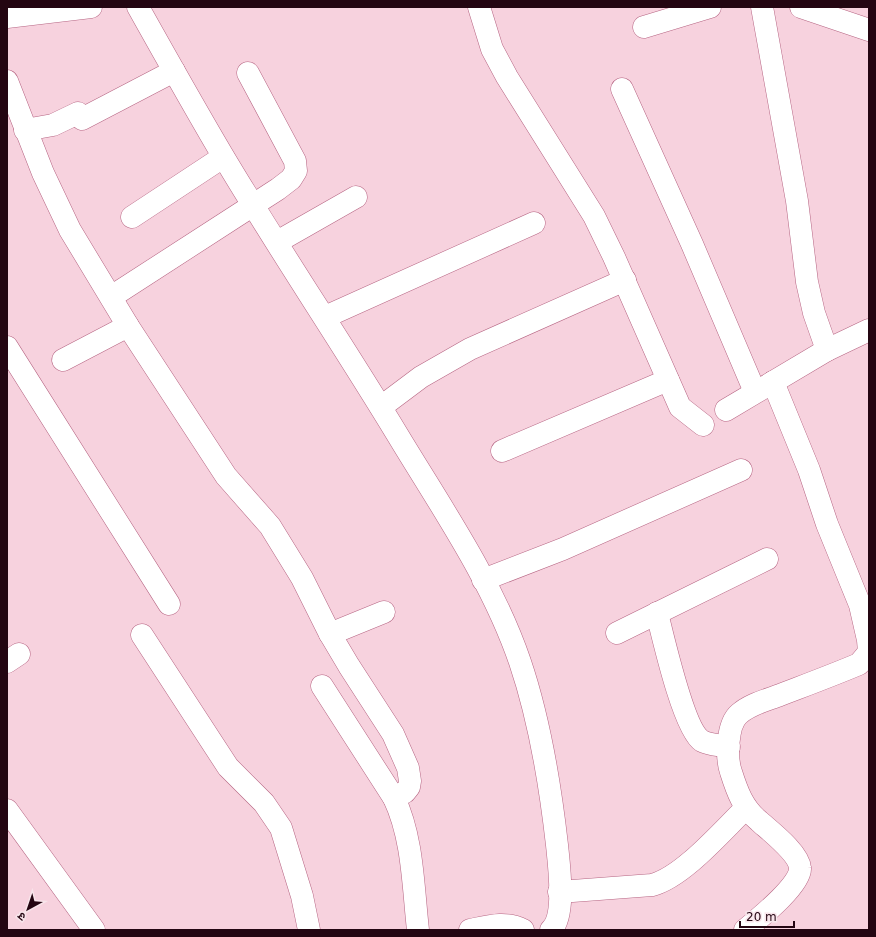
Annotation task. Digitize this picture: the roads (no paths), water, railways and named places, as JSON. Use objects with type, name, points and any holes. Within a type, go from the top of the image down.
[{"type":"street","points":[[7,17],[86,7]]},
{"type":"street","points":[[138,7],[223,157],[381,407],[473,559],[499,609],[519,660],[535,712],[553,811],[559,862],[560,914],[556,926],[551,930]]},
{"type":"street","points":[[479,7],[492,49],[507,77],[594,216],[680,407],[702,425]]},
{"type":"street","points":[[644,27],[710,7]]},
{"type":"street","points":[[762,7],[797,201],[807,282],[814,313],[827,350]]},
{"type":"street","points":[[801,7],[869,30]]},
{"type":"street","points":[[25,130],[53,125],[80,116],[174,71]]},
{"type":"street","points":[[111,296],[291,180],[296,171],[295,161],[248,74]]},
{"type":"street","points":[[7,81],[25,130],[57,205],[128,326],[226,476],[270,526],[302,578],[330,634],[349,666],[384,717],[400,748],[408,768],[409,787],[405,792],[394,798]]},
{"type":"street","points":[[622,89],[692,244],[764,387],[809,470],[827,524],[860,605],[868,640],[869,652],[859,664],[759,703],[738,714],[733,722],[728,765],[737,792],[746,808],[785,845],[798,861],[800,868],[798,877],[792,886],[757,926]]},
{"type":"street","points":[[132,217],[223,157]]},
{"type":"street","points":[[277,242],[356,197]]},
{"type":"street","points":[[325,317],[534,223]]},
{"type":"street","points":[[381,407],[420,377],[470,349],[624,280]]},
{"type":"street","points":[[63,360],[128,326]]},
{"type":"street","points":[[726,410],[827,350],[869,330]]},
{"type":"street","points":[[7,347],[169,604]]},
{"type":"street","points":[[502,451],[668,380]]},
{"type":"street","points":[[483,580],[563,549],[741,470]]},
{"type":"street","points":[[617,633],[767,559]]},
{"type":"street","points":[[330,634],[384,612]]},
{"type":"street","points":[[657,613],[679,692],[694,733],[701,741],[729,747]]},
{"type":"street","points":[[142,635],[219,754],[238,778],[264,803],[281,828],[302,896],[308,930]]},
{"type":"street","points":[[322,686],[394,798],[400,812],[406,832],[418,930]]},
{"type":"street","points":[[559,892],[652,886],[662,883],[681,870],[746,808]]},
{"type":"street","points":[[7,810],[94,930]]},
{"type":"street","points":[[470,930],[494,925],[513,925],[523,930]]}]
